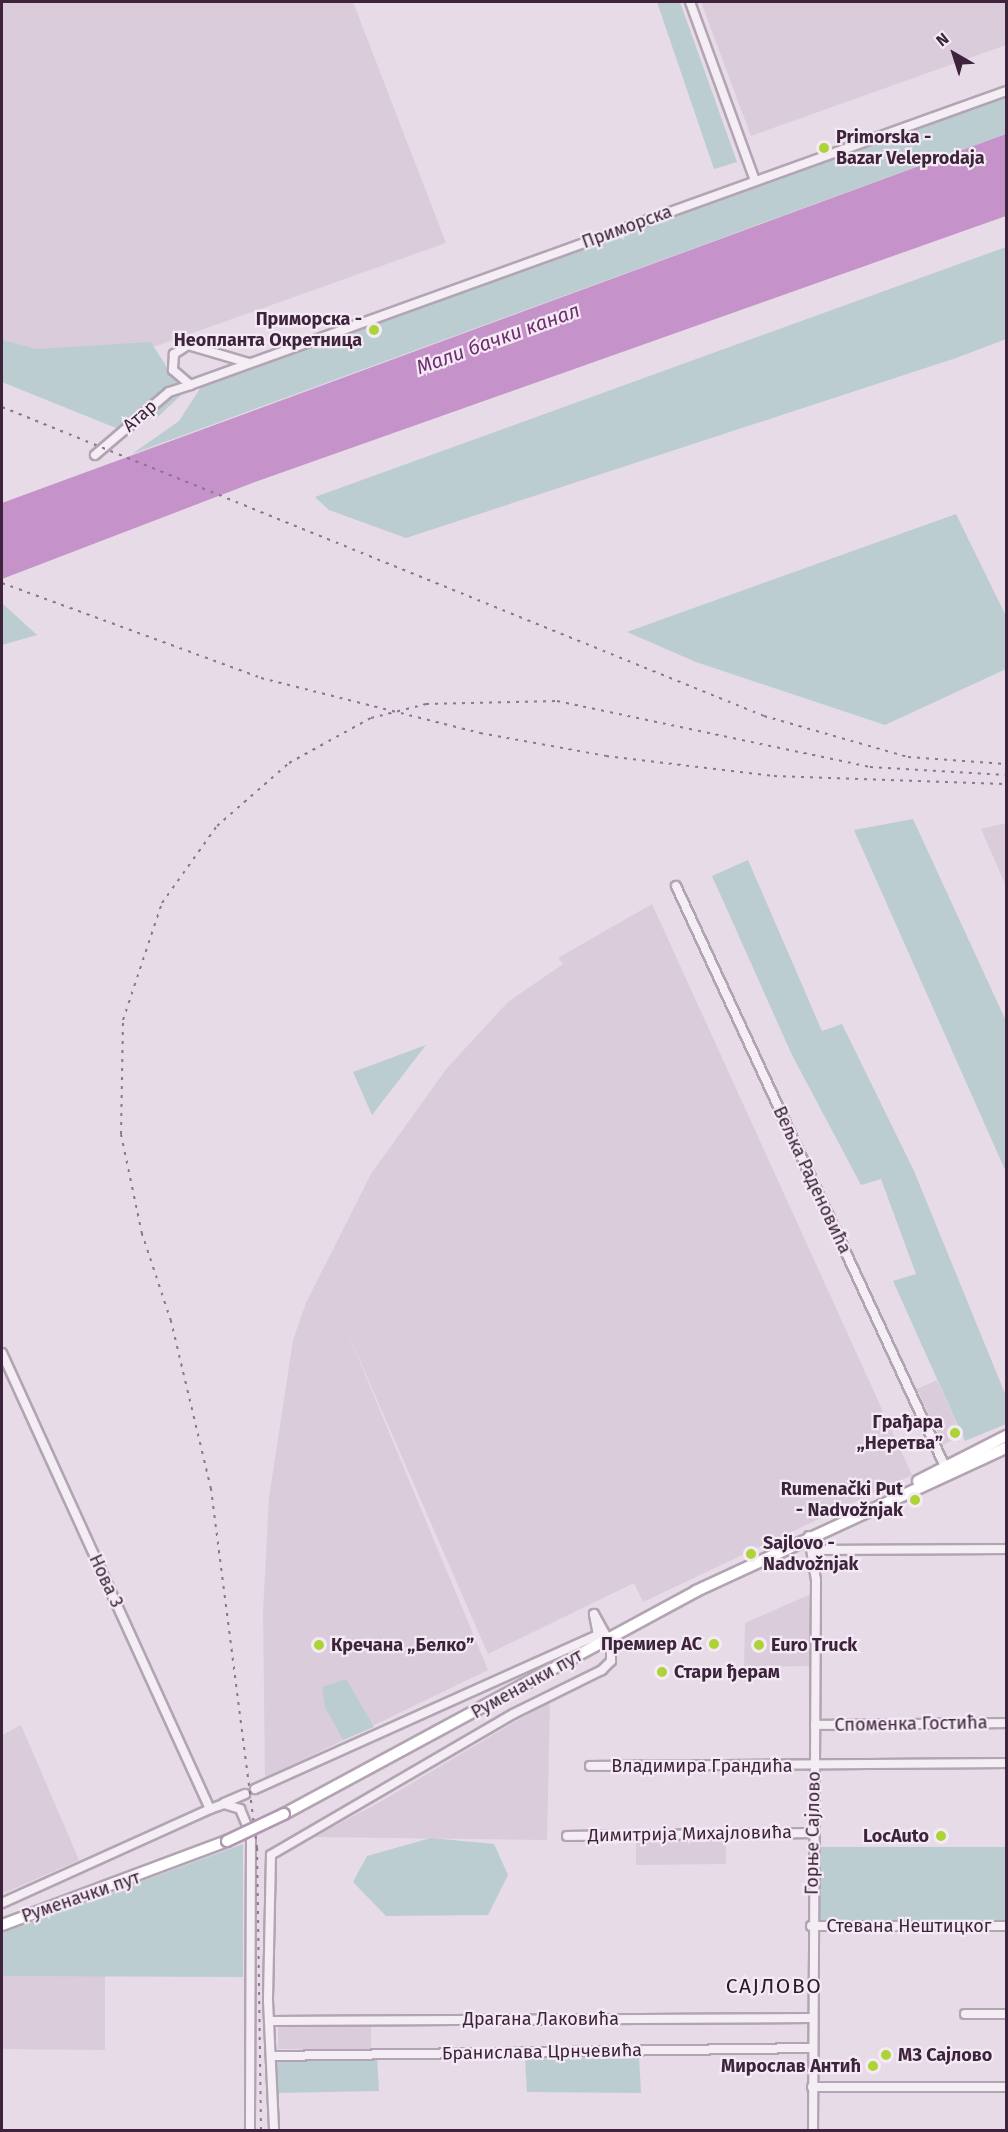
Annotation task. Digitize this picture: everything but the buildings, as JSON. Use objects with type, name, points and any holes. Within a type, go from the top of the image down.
[{"type":"main road","name":"Руменачки пут","points":[[2,1925],[227,1840],[284,1814],[607,1639],[809,1536],[985,1452],[1006,1436]]},
{"type":"main road","name":"Руменачки пут","points":[[985,1452],[1006,1448]]},
{"type":"street","points":[[690,2],[755,181]]},
{"type":"street","name":"Приморска","points":[[190,385],[1006,91]]},
{"type":"street","points":[[190,385],[173,370],[174,354],[188,345],[249,363]]},
{"type":"street","name":"Атар","points":[[95,455],[169,392],[190,385]]},
{"type":"street","name":"Вељка Раденовића","points":[[676,886],[946,1470]]},
{"type":"street","name":"Нова 3","points":[[2,1353],[210,1809]]},
{"type":"street","name":"Горње Сајлово","points":[[809,1536],[814,1550],[815,1725],[811,2018],[813,2130]]},
{"type":"street","points":[[814,1550],[1006,1549]]},
{"type":"street","points":[[255,1789],[598,1635],[594,1614],[607,1639],[613,1655],[602,1670],[513,1714],[274,1852],[268,1867],[274,1916],[271,2020],[274,2130]]},
{"type":"street","name":"Споменка Гостића","points":[[815,1725],[1006,1723]]},
{"type":"street","name":"Владимира Грандића","points":[[590,1766],[1006,1763]]},
{"type":"street","points":[[2,1903],[246,1794]]},
{"type":"street","points":[[221,1805],[240,1809],[251,1835],[250,2130]]},
{"type":"street","name":"Димитрија Михајловића","points":[[567,1836],[813,1833]]},
{"type":"street","name":"Стевана Нештицког","points":[[812,1926],[1006,1926]]},
{"type":"street","points":[[965,2014],[1006,2014]]},
{"type":"street","name":"Драгана Лаковића","points":[[271,2020],[811,2018]]},
{"type":"street","name":"Бранислава Црнчевића","points":[[272,2056],[812,2048]]},
{"type":"street","points":[[812,2087],[1006,2086]]},
{"type":"shaded area","points":[[2,2],[353,2],[446,243],[156,346],[96,355],[2,347]]},
{"type":"shaded area","points":[[657,2],[680,2],[737,162],[714,169]]},
{"type":"shaded area","points":[[701,2],[1006,2],[1006,45],[751,136]]},
{"type":"shaded area","points":[[1006,95],[1006,134],[132,454],[179,421],[203,384]]},
{"type":"shaded area","points":[[1006,247],[1006,339],[956,358],[406,538],[329,510],[315,497]]},
{"type":"shaded area","points":[[2,340],[36,349],[151,342],[183,393],[159,416],[116,428],[2,382]]},
{"type":"shaded area","points":[[956,514],[1006,616],[1006,669],[885,725],[696,662],[627,632]]},
{"type":"shaded area","points":[[3,604],[37,635],[2,645]]},
{"type":"shaded area","points":[[913,819],[1006,1021],[1006,1172],[854,830]]},
{"type":"shaded area","points":[[1006,823],[1006,886],[981,829]]},
{"type":"shaded area","points":[[748,860],[822,1031],[842,1024],[914,1171],[1006,1396],[1006,1424],[965,1441],[893,1281],[916,1274],[881,1179],[861,1185],[792,1055],[712,876]]},
{"type":"shaded area","points":[[652,904],[912,1475],[643,1602],[634,1583],[488,1654],[344,1324],[488,1670],[265,1778],[263,1612],[269,1498],[293,1340],[306,1303],[371,1174],[447,1068],[508,1002],[563,964],[558,958]]},
{"type":"shaded area","points":[[426,1045],[372,1115],[353,1072]]},
{"type":"shaded area","points":[[937,1380],[962,1435],[943,1445],[917,1389]]},
{"type":"shaded area","name":"Euro Truck","points":[[811,1594],[812,1666],[744,1667],[745,1623]]},
{"type":"shaded area","points":[[346,1679],[374,1727],[343,1740],[325,1707],[322,1687]]},
{"type":"shaded area","points":[[550,1701],[547,1840],[314,1837],[380,1802]]},
{"type":"shaded area","points":[[21,1725],[79,1860],[2,1894],[2,1735]]},
{"type":"shaded area","points":[[726,1834],[726,1864],[636,1865],[636,1835]]},
{"type":"shaded area","points":[[431,1838],[494,1844],[508,1875],[488,1915],[386,1916],[353,1882],[367,1856]]},
{"type":"shaded area","points":[[243,1844],[243,1977],[2,1976],[2,1933]]},
{"type":"shaded area","points":[[816,1847],[1006,1847],[1006,1921],[818,1921]]},
{"type":"shaded area","points":[[2,1976],[105,1976],[105,2050],[2,2049]]},
{"type":"shaded area","points":[[278,2026],[371,2026],[371,2050],[278,2049]]},
{"type":"shaded area","points":[[639,2056],[641,2093],[527,2092],[525,2058]]},
{"type":"shaded area","points":[[377,2057],[379,2091],[277,2093],[276,2060]]},
{"type":"water","name":"Мали бачки канал","points":[[1006,134],[1006,216],[255,482],[2,579],[2,503]]},
{"type":"railway","points":[[2,407],[764,716],[908,757],[1006,764]]},
{"type":"railway","points":[[2,583],[261,678],[480,733],[606,756],[774,776],[1004,784]]},
{"type":"railway","points":[[261,2130],[257,1848],[211,1489],[171,1321],[142,1234],[121,1134],[123,1020],[162,903],[217,826],[289,763],[371,718],[426,704],[557,701],[870,767],[1006,775]]},
{"type":"place","name":"Primorska - Bazar Veleprodaja","points":[[824,148]]},
{"type":"place","name":"Приморска - Неопланта Окретница","points":[[374,330]]},
{"type":"place","name":"Грађара „Неретва”","points":[[955,1433]]},
{"type":"place","name":"Rumenački Put - Nadvožnjak","points":[[915,1500]]},
{"type":"place","name":"Sajlovo - Nadvožnjak","points":[[751,1554]]},
{"type":"place","name":"Премиер АС","points":[[714,1644]]},
{"type":"place","name":"Кречана „Белко”","points":[[319,1645]]},
{"type":"place","name":"Euro Truck","points":[[759,1645]]},
{"type":"place","name":"Стари ђерам","points":[[662,1672]]},
{"type":"place","name":"LocAuto","points":[[941,1836]]},
{"type":"place","name":"МЗ Сајлово","points":[[886,2055]]},
{"type":"place","name":"Мирослав Антић","points":[[873,2066]]},
{"type":"district","name":"САЈЛОВО","points":[[774,1986]]}]
